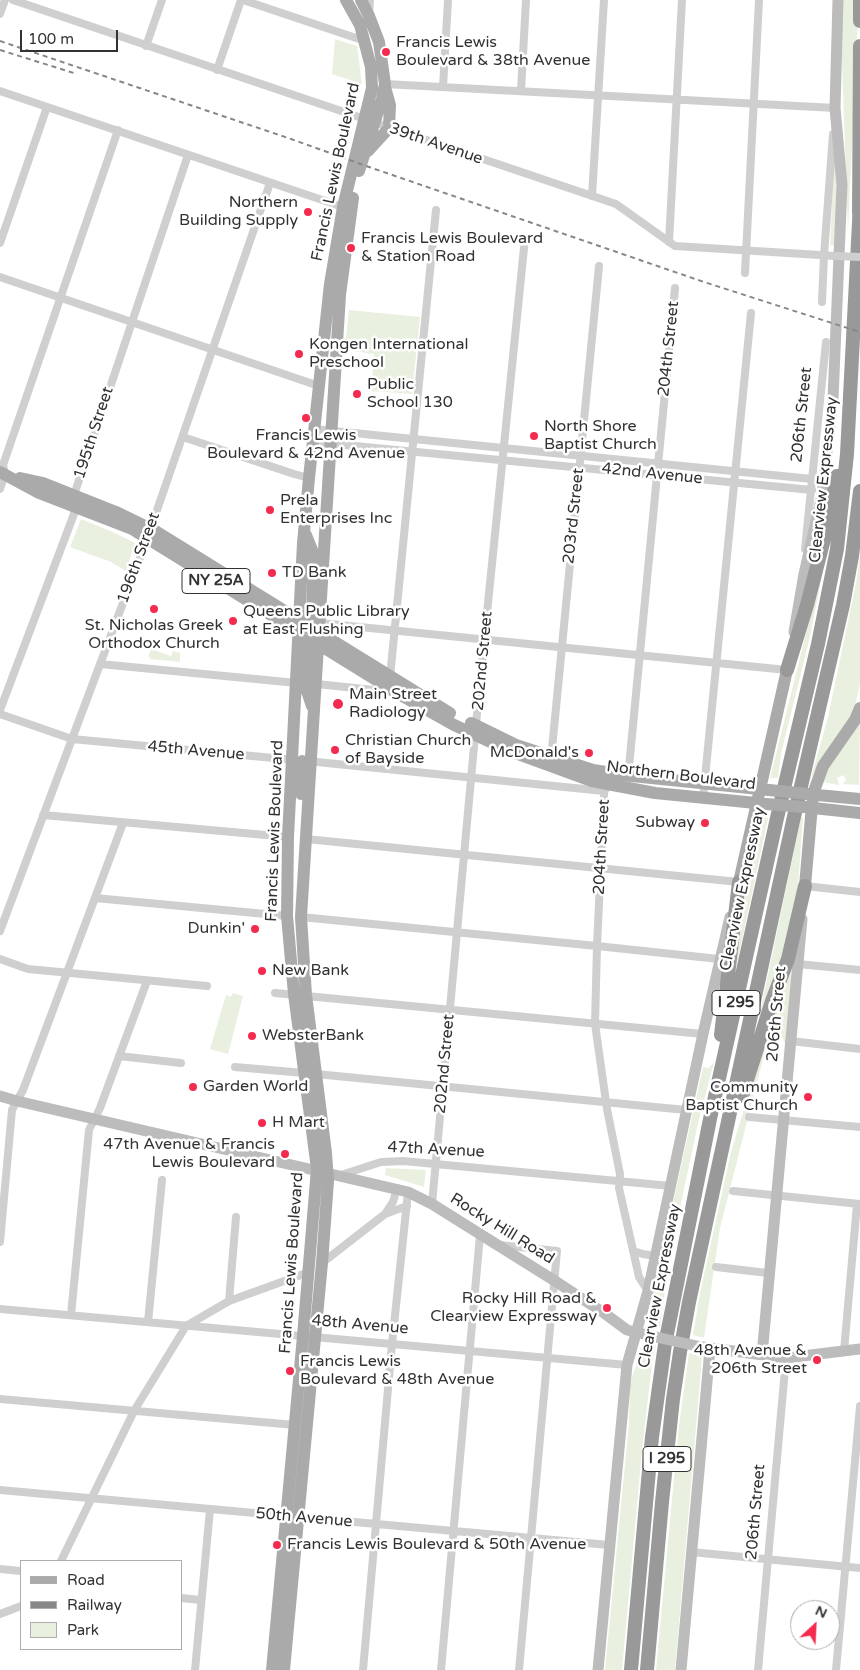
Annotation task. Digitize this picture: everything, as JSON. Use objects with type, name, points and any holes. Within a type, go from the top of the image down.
[{"type":"highway","points":[[860,0],[860,21]]},
{"type":"highway","points":[[859,222],[860,46]]},
{"type":"highway","name":"Clearview Expressway","points":[[631,1670],[651,1446],[658,1389],[674,1296],[710,1119],[776,818],[820,634],[833,568],[844,492],[860,204]]},
{"type":"highway","points":[[787,670],[807,605],[830,516],[837,475],[853,339]]},
{"type":"highway","name":"Clearview Expressway","points":[[647,1670],[673,1399],[689,1302],[793,821],[843,605],[852,556],[860,491]]},
{"type":"highway","points":[[710,1119],[739,882]]},
{"type":"highway","points":[[714,1193],[744,1087],[788,959],[805,886]]},
{"type":"main road","name":"Francis Lewis Boulevard","points":[[300,995],[301,917],[306,839],[297,683],[311,632],[331,444],[342,286],[351,210],[364,155],[372,88],[371,67],[365,41],[360,26],[346,0]]},
{"type":"main road","name":"Francis Lewis Boulevard","points":[[284,1670],[292,1517],[294,1425],[322,1263],[322,1171],[300,995],[287,916],[288,837],[314,713],[317,684],[311,632],[304,531],[308,478],[330,284],[343,207],[369,121],[382,99],[384,84],[379,42],[361,0]]},
{"type":"main road","points":[[364,155],[389,128],[390,104],[384,84]]},
{"type":"main road","name":"Northern Boulevard","points":[[3,473],[43,483],[73,501],[132,529],[152,533]]},
{"type":"main road","name":"Northern Boulevard","points":[[73,501],[116,512],[510,751],[551,761]]},
{"type":"main road","points":[[311,632],[306,688],[314,713]]},
{"type":"main road","name":"Northern Boulevard","points":[[311,632],[397,693],[476,730],[593,776],[607,788],[703,798],[810,794],[860,800]]},
{"type":"main road","name":"Clearview Expressway","points":[[761,796],[787,670]]},
{"type":"main road","name":"206th Street","points":[[805,886],[810,794],[823,766],[855,720],[860,708]]},
{"type":"main road","name":"Northern Boulevard","points":[[593,776],[620,774],[704,784],[808,808],[860,813]]},
{"type":"main road","points":[[739,882],[761,796]]},
{"type":"main road","name":"Francis Lewis Boulevard","points":[[272,1670],[292,1517],[309,1337],[309,1272],[322,1171]]},
{"type":"street","points":[[0,14],[5,0]]},
{"type":"street","name":"39th Avenue","points":[[13,0],[616,204],[675,246],[860,257]]},
{"type":"street","points":[[146,46],[162,0]]},
{"type":"street","points":[[217,70],[242,0],[365,41]]},
{"type":"street","points":[[369,16],[370,0]]},
{"type":"street","points":[[443,87],[448,0]]},
{"type":"street","points":[[521,91],[526,0]]},
{"type":"street","points":[[592,196],[604,0]]},
{"type":"street","points":[[669,242],[682,0]]},
{"type":"street","points":[[745,273],[759,0]]},
{"type":"street","points":[[822,302],[835,108],[838,0]]},
{"type":"street","points":[[384,84],[835,108]]},
{"type":"street","points":[[0,91],[343,207]]},
{"type":"street","points":[[0,243],[47,107]]},
{"type":"street","points":[[804,574],[822,495],[833,399],[842,185],[835,108]]},
{"type":"street","points":[[0,489],[3,465],[118,130]]},
{"type":"street","name":"195th Street","points":[[0,710],[74,514],[73,501],[188,155]]},
{"type":"street","name":"196th Street","points":[[0,931],[100,664],[152,533],[270,183]]},
{"type":"street","points":[[390,677],[436,210]]},
{"type":"street","name":"202nd Street","points":[[432,1204],[503,448],[525,238]]},
{"type":"street","name":"203rd Street","points":[[551,761],[598,266]]},
{"type":"street","points":[[0,277],[319,386]]},
{"type":"street","name":"204th Street","points":[[648,1291],[640,1280],[619,1188],[620,1174],[606,1102],[596,1024],[597,946],[600,868],[607,788],[629,767],[675,288]]},
{"type":"street","points":[[703,798],[751,313]]},
{"type":"street","name":"206th Street","points":[[812,490],[826,342]]},
{"type":"street","name":"42nd Avenue","points":[[313,436],[332,431],[812,479]]},
{"type":"street","name":"42nd Avenue","points":[[313,436],[331,444],[812,490]]},
{"type":"street","points":[[183,437],[308,478]]},
{"type":"street","name":"Clearview Expressway","points":[[787,670],[804,574],[807,525],[812,490]]},
{"type":"street","points":[[311,632],[396,630],[787,670]]},
{"type":"street","points":[[100,664],[297,683]]},
{"type":"street","points":[[317,684],[397,693]]},
{"type":"street","name":"45th Avenue","points":[[0,714],[72,739],[472,778],[607,788]]},
{"type":"street","points":[[43,815],[288,837]]},
{"type":"street","points":[[0,1242],[12,1110],[23,1090],[123,822]]},
{"type":"street","points":[[306,839],[739,882]]},
{"type":"street","name":"Clearview Expressway","points":[[598,1670],[627,1365],[648,1291],[719,959],[739,882]]},
{"type":"street","points":[[805,886],[860,892]]},
{"type":"street","name":"206th Street","points":[[762,1355],[768,1273],[805,886]]},
{"type":"street","points":[[95,898],[287,916]]},
{"type":"street","points":[[301,917],[719,959]]},
{"type":"street","points":[[0,959],[28,969],[207,986]]},
{"type":"street","points":[[798,964],[860,970]]},
{"type":"street","points":[[71,1315],[89,1130],[93,1118],[100,1108],[147,981]]},
{"type":"street","points":[[275,993],[703,1034]]},
{"type":"street","points":[[791,1041],[860,1049]]},
{"type":"street","points":[[119,1056],[181,1062]]},
{"type":"street","points":[[235,1067],[686,1110]]},
{"type":"street","points":[[0,1096],[341,1175]]},
{"type":"street","points":[[749,1117],[860,1127]]},
{"type":"street","name":"47th Avenue","points":[[341,1175],[382,1162],[403,1161],[671,1186]]},
{"type":"street","name":"Rocky Hill Road","points":[[341,1175],[397,1188],[432,1204],[555,1281],[627,1330],[636,1333]]},
{"type":"street","points":[[148,1322],[162,1180]]},
{"type":"street","points":[[385,1214],[393,1202],[397,1188]]},
{"type":"street","points":[[733,1191],[858,1204],[844,1351]]},
{"type":"street","points":[[363,1670],[392,1344],[408,1192]]},
{"type":"street","points":[[322,1263],[385,1214],[407,1206]]},
{"type":"street","points":[[229,1301],[236,1217]]},
{"type":"street","points":[[441,1670],[480,1235]]},
{"type":"street","points":[[496,1244],[557,1251],[519,1670]]},
{"type":"street","points":[[633,1251],[656,1256]]},
{"type":"street","points":[[716,1268],[768,1273]]},
{"type":"street","points":[[61,1560],[134,1411],[186,1326],[229,1301],[309,1272]]},
{"type":"street","name":"48th Avenue","points":[[0,1309],[627,1365]]},
{"type":"street","points":[[636,1333],[710,1349],[786,1358],[860,1349]]},
{"type":"street","points":[[681,1670],[710,1349]]},
{"type":"street","name":"206th Street","points":[[758,1670],[786,1358]]},
{"type":"street","points":[[0,1399],[294,1425]]},
{"type":"street","points":[[836,1670],[860,1406]]},
{"type":"street","name":"50th Avenue","points":[[0,1490],[609,1545]]},
{"type":"street","points":[[195,1670],[210,1509]]},
{"type":"street","points":[[691,1552],[860,1568]]},
{"type":"street","points":[[0,1569],[20,1571]]},
{"type":"street","points":[[182,1598],[201,1600]]},
{"type":"street","points":[[0,1614],[20,1606]]},
{"type":"green space","points":[[843,0],[857,0],[858,20],[848,231],[841,34]]},
{"type":"green space","points":[[335,39],[357,46],[362,84],[332,74]]},
{"type":"green space","points":[[835,139],[839,246],[830,245]]},
{"type":"green space","points":[[349,310],[420,317],[412,394],[371,391],[374,354],[353,351],[353,347],[345,347]]},
{"type":"green space","points":[[81,519],[135,543],[126,571],[111,562],[70,547]]},
{"type":"green space","points":[[829,541],[809,641],[781,754],[778,778],[770,778]]},
{"type":"green space","points":[[860,555],[860,684],[851,716],[811,778],[828,717],[856,583]]},
{"type":"green space","points":[[151,649],[171,656],[173,651],[180,653],[180,662],[150,659],[148,657]]},
{"type":"green space","points":[[860,723],[859,785],[843,784],[846,779],[843,775],[837,778],[838,785],[824,782],[828,769]]},
{"type":"green space","points":[[759,814],[769,814],[735,973],[739,932]]},
{"type":"green space","points":[[801,817],[803,818],[798,887],[792,923],[779,972],[755,1037]]},
{"type":"green space","points":[[793,957],[786,1047],[778,1026],[770,1023]]},
{"type":"green space","points":[[233,993],[243,996],[228,1054],[210,1049],[226,995],[231,997]]},
{"type":"green space","points":[[763,1046],[766,1047],[720,1228],[704,1338],[693,1335],[700,1293],[731,1152]]},
{"type":"green space","points":[[714,1062],[698,1123],[670,1256],[660,1327],[647,1324],[648,1316],[703,1067],[709,1068]]},
{"type":"green space","points":[[386,1168],[426,1170],[424,1187],[385,1175]]},
{"type":"green space","points":[[644,1343],[656,1345],[642,1450],[622,1670],[605,1670],[629,1423],[630,1385],[641,1347]]},
{"type":"green space","points":[[689,1353],[702,1357],[675,1670],[656,1670],[679,1425]]},
{"type":"railway","points":[[0,41],[291,139],[704,282],[860,332]]},
{"type":"railway","points":[[0,50],[77,74]]},
{"type":"place","name":"Francis Lewis Boulevard & 38th Avenue","points":[[386,52]]},
{"type":"place","name":"Northern Building Supply","points":[[308,212]]},
{"type":"place","name":"Francis Lewis Boulevard & Station Road","points":[[351,248]]},
{"type":"place","name":"Kongen International Preschool","points":[[299,354]]},
{"type":"place","name":"Public School 130","points":[[357,394]]},
{"type":"place","name":"Francis Lewis Boulevard & 42nd Avenue","points":[[306,418]]},
{"type":"place","name":"North Shore Baptist Church","points":[[534,436]]},
{"type":"place","name":"Prela Enterprises Inc","points":[[270,510]]},
{"type":"place","name":"TD Bank","points":[[272,573]]},
{"type":"place","name":"St. Nicholas Greek Orthodox Church","points":[[154,609]]},
{"type":"place","name":"Queens Public Library at East Flushing","points":[[233,621]]},
{"type":"place","name":"Main Street Radiology","points":[[338,704]]},
{"type":"place","name":"Christian Church of Bayside","points":[[335,750]]},
{"type":"place","name":"McDonald's","points":[[589,753]]},
{"type":"place","name":"Subway","points":[[705,823]]},
{"type":"place","name":"Dunkin'","points":[[255,929]]},
{"type":"place","name":"New Bank","points":[[262,971]]},
{"type":"place","name":"WebsterBank","points":[[252,1036]]},
{"type":"place","name":"Garden World","points":[[193,1087]]},
{"type":"place","name":"Community Baptist Church","points":[[808,1097]]},
{"type":"place","name":"H Mart","points":[[262,1123]]},
{"type":"place","name":"47th Avenue & Francis Lewis Boulevard","points":[[285,1154]]},
{"type":"place","name":"Rocky Hill Road & Clearview Expressway","points":[[607,1308]]},
{"type":"place","name":"48th Avenue & 206th Street","points":[[817,1360]]},
{"type":"place","name":"Francis Lewis Boulevard & 48th Avenue","points":[[290,1371]]},
{"type":"place","name":"Francis Lewis Boulevard & 50th Avenue","points":[[277,1545]]}]
